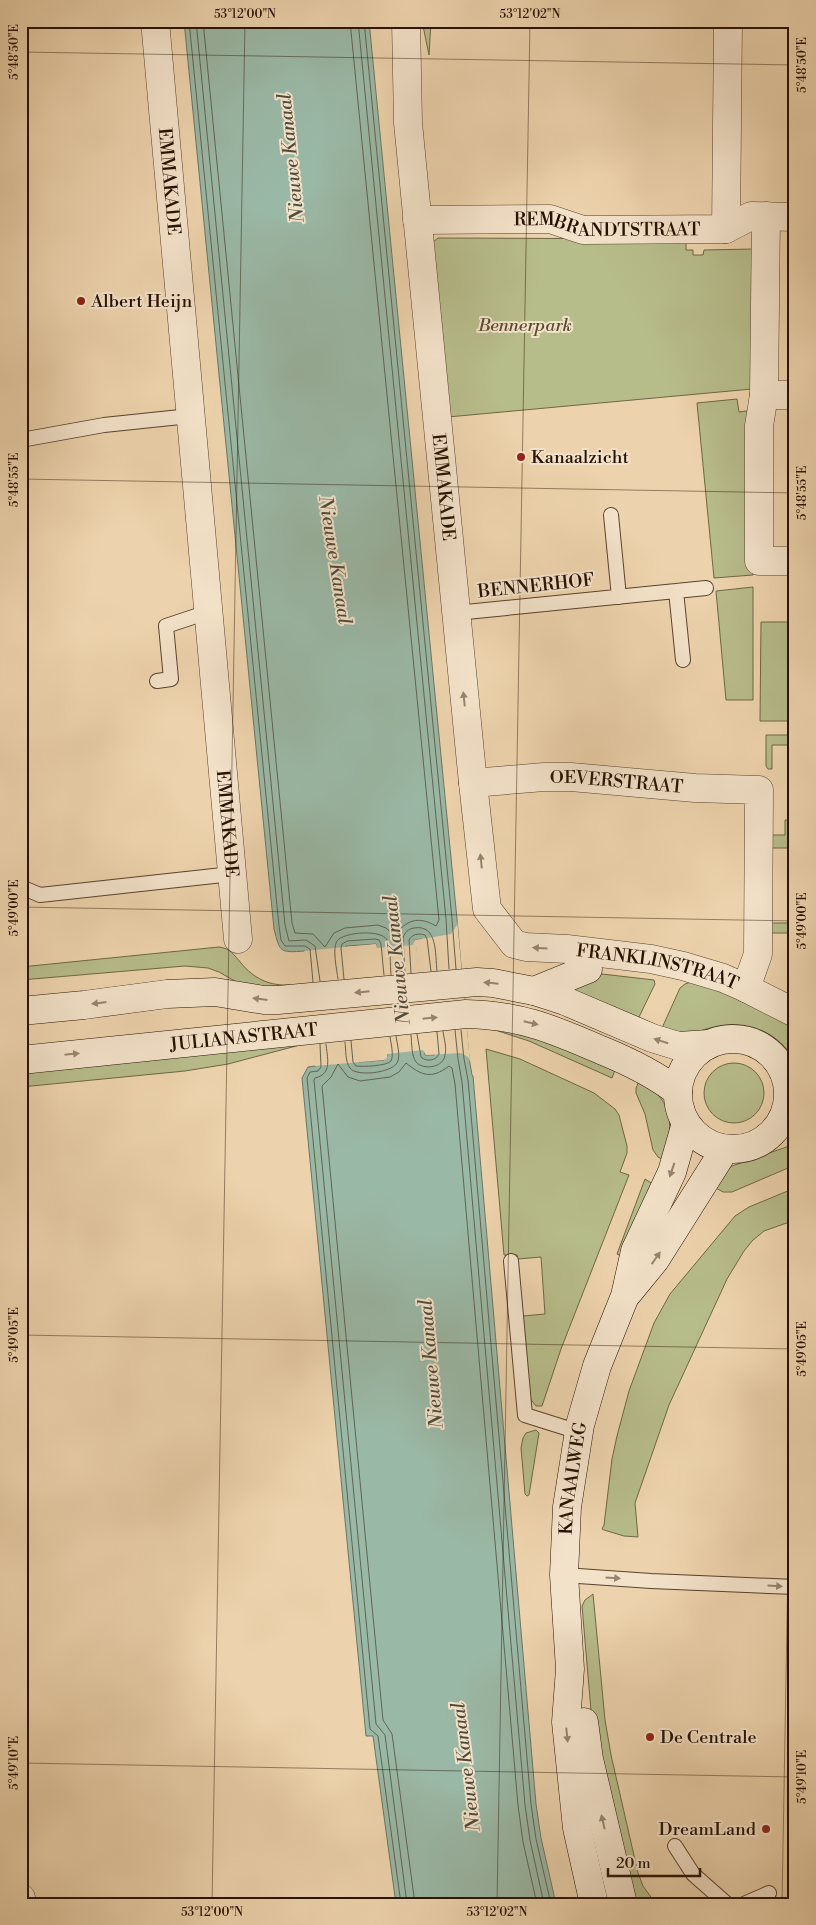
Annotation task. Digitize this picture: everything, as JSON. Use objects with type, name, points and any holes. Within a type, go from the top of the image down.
[{"type":"street","name":"EMMAKADE","points":[[155,21],[238,939]]},
{"type":"street","name":"EMMAKADE","points":[[406,21],[408,123],[472,783],[487,909],[514,944]]},
{"type":"street","points":[[726,229],[728,21]]},
{"type":"street","name":"REMBRANDTSTRAAT","points":[[417,220],[550,219],[583,230],[726,229],[751,216],[795,217]]},
{"type":"street","points":[[766,216],[764,395],[759,426],[759,561],[795,561]]},
{"type":"street","points":[[764,395],[795,395]]},
{"type":"street","name":"OEVERSTRAAT","points":[[472,783],[544,777],[571,777],[695,788],[759,790],[758,954],[746,988]]},
{"type":"street","name":"FRANKLINSTRAAT","points":[[514,944],[526,947],[567,949],[621,956],[683,966],[723,978],[795,1013]]},
{"type":"street","points":[[534,991],[621,956]]},
{"type":"street","name":"JULIANASTRAAT","points":[[21,1011],[167,994],[215,992],[264,1000],[463,982],[493,983],[534,991]]},
{"type":"street","points":[[534,991],[565,1001],[652,1038],[678,1046],[709,1044],[725,1039],[741,1039],[757,1044],[771,1054],[791,1085],[782,1118],[783,1132],[742,1149],[725,1149],[710,1144],[696,1136],[686,1123],[679,1108],[678,1092],[682,1073],[692,1056],[709,1044]]},
{"type":"street","name":"JULIANASTRAAT","points":[[21,1060],[466,1014],[508,1017],[542,1025],[617,1056],[661,1079],[678,1092]]},
{"type":"street","name":"KANAALWEG","points":[[594,1904],[578,1828],[566,1722],[570,1669],[564,1575],[567,1507],[579,1432],[597,1366],[625,1296],[635,1251],[672,1172],[686,1123]]},
{"type":"street","name":"KANAALWEG","points":[[625,1296],[655,1260],[725,1149]]},
{"type":"street","name":"KANAALWEG","points":[[570,1669],[584,1722],[589,1759],[622,1904]]},
{"type":"street","points":[[21,1898],[22,1904]]},
{"type":"lane","points":[[21,440],[104,425],[190,416]]},
{"type":"lane","name":"BENNERHOF","points":[[611,515],[619,597]]},
{"type":"lane","name":"BENNERHOF","points":[[456,613],[706,588]]},
{"type":"lane","points":[[676,591],[682,660]]},
{"type":"lane","points":[[157,681],[171,679],[166,626],[208,612]]},
{"type":"lane","points":[[21,886],[40,895],[232,874]]},
{"type":"lane","points":[[511,1262],[525,1415],[579,1432]]},
{"type":"lane","points":[[564,1575],[650,1581],[795,1587]]},
{"type":"lane","points":[[675,1846],[693,1874],[727,1904]]},
{"type":"lane","points":[[744,1904],[769,1893]]},
{"type":"green space","points":[[422,21],[431,21],[429,55]]},
{"type":"green space","name":"Bennerpark","points":[[438,238],[686,239],[686,250],[693,250],[693,255],[703,255],[704,250],[753,249],[752,389],[448,417],[433,242]]},
{"type":"green space","points":[[737,399],[739,412],[753,410],[753,575],[714,578],[697,403]]},
{"type":"green space","points":[[753,587],[753,700],[726,700],[716,591]]},
{"type":"green space","points":[[761,622],[795,622],[795,721],[760,721]]},
{"type":"green space","points":[[766,735],[795,735],[795,745],[772,745],[772,769],[768,769],[766,766]]},
{"type":"green space","points":[[785,820],[795,820],[795,848],[772,848],[772,835],[785,835]]},
{"type":"green space","points":[[772,923],[795,923],[795,933],[765,933]]},
{"type":"green space","points":[[219,947],[232,952],[246,969],[257,977],[269,983],[290,985],[290,990],[240,984],[208,968],[185,966],[21,980],[21,967]]},
{"type":"green space","points":[[602,974],[654,980],[655,984],[638,1019],[564,987]]},
{"type":"green space","points":[[694,981],[754,1005],[795,1027],[795,1060],[780,1042],[772,1036],[752,1027],[741,1025],[718,1026],[685,1034],[662,1028],[680,988]]},
{"type":"green space","points":[[516,1026],[615,1070],[612,1078],[529,1041],[492,1029]]},
{"type":"green space","points":[[299,1039],[300,1045],[228,1064],[185,1071],[21,1087],[21,1073]]},
{"type":"green space","points":[[486,1049],[520,1059],[594,1093],[615,1109],[619,1115],[627,1146],[627,1153],[620,1172],[629,1175],[561,1349],[542,1406],[536,1406],[531,1400],[529,1391],[523,1316],[545,1314],[541,1257],[518,1259],[517,1255],[504,1255]]},
{"type":"green space","points":[[734,1063],[750,1068],[755,1072],[759,1077],[764,1093],[759,1109],[755,1114],[750,1118],[734,1123],[718,1118],[713,1114],[709,1109],[704,1093],[709,1077],[713,1072],[718,1068]]},
{"type":"green space","points":[[639,1081],[656,1093],[664,1102],[667,1110],[670,1126],[664,1160],[658,1157],[653,1150],[645,1114],[636,1093]]},
{"type":"green space","points":[[795,1144],[795,1165],[732,1192],[723,1192],[714,1187],[724,1171],[732,1166]]},
{"type":"green space","points":[[645,1179],[653,1184],[623,1257],[617,1254]]},
{"type":"green space","points":[[795,1188],[795,1220],[764,1231],[744,1251],[727,1279],[669,1405],[635,1503],[638,1537],[624,1536],[602,1529],[612,1459],[629,1391],[654,1323],[670,1294],[735,1216],[749,1207]]},
{"type":"green space","points":[[536,1430],[539,1433],[529,1495],[527,1496],[525,1494],[521,1448],[526,1433]]},
{"type":"green space","points":[[593,1594],[605,1720],[611,1755],[638,1873],[643,1886],[656,1904],[632,1904],[592,1722],[582,1606],[585,1600]]},
{"type":"water","name":"Nieuwe Kanaal","points":[[184,21],[369,21],[469,1058],[473,1076],[536,1804],[541,1838],[556,1904],[396,1904],[373,1736],[366,1736],[302,1078],[308,1067],[316,1066],[305,951],[290,952],[282,949],[274,929]],"holes":[[[422,939],[434,1055],[425,1055],[415,940]],[[376,944],[387,1056],[384,1060],[359,1062],[346,946]]]},
{"type":"pier","points":[[457,919],[470,1062],[468,1057],[461,1053],[426,1055],[423,1050],[387,1054],[387,1058],[384,1060],[315,1066],[304,951],[376,944],[377,948],[413,945],[415,940],[451,934],[457,925]],"holes":[[[416,942],[420,942],[432,1052],[427,1053]],[[374,946],[385,1056],[361,1059],[349,949]]]},
{"type":"place","name":"Albert Heijn","points":[[81,301]]},
{"type":"place","name":"Kanaalzicht","points":[[521,457]]},
{"type":"place","name":"De Centrale","points":[[650,1737]]},
{"type":"place","name":"DreamLand","points":[[766,1829]]}]
